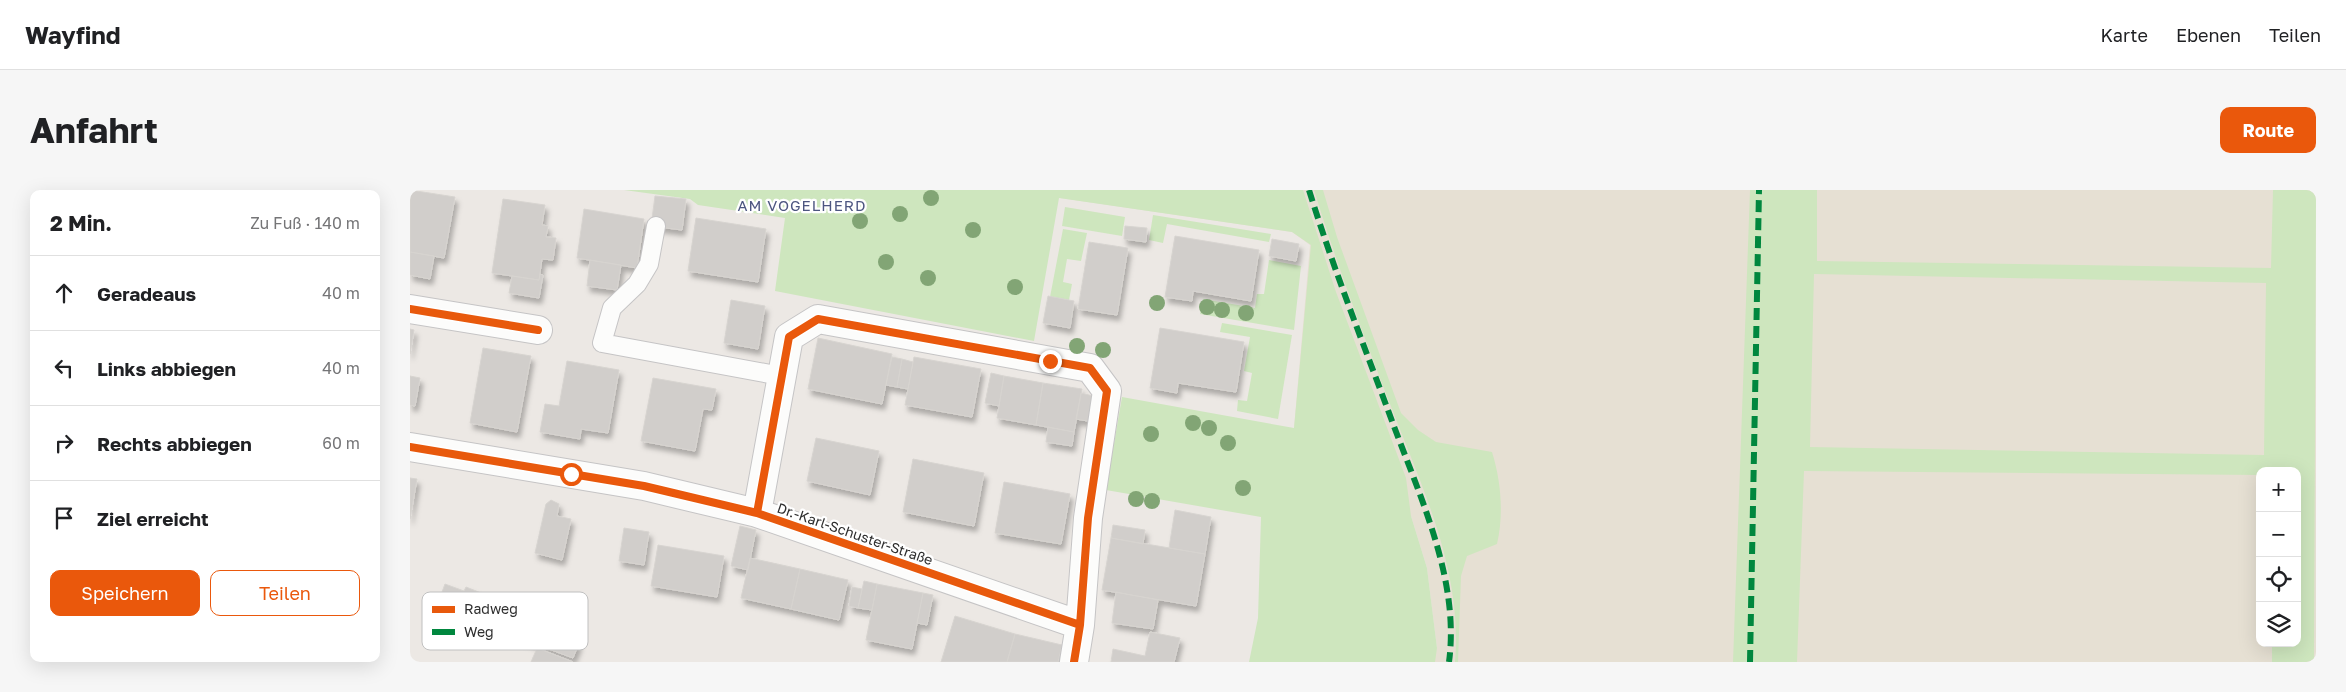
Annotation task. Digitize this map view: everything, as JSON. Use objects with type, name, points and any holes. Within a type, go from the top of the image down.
[{"type":"street","points":[[410,309],[538,330]]},
{"type":"street","points":[[757,513],[780,376],[789,337],[818,319],[1090,368],[1107,391],[1088,518],[1080,625],[1074,662]]},
{"type":"street","name":"Dr.-Karl-Schuster-Straße","points":[[410,447],[644,486],[757,513],[1080,625]]},
{"type":"lane","points":[[656,226],[649,264],[637,284],[612,308],[602,343],[780,376]]},
{"type":"shaded area","points":[[1006,190],[2316,190],[2316,662],[1432,662],[1437,648],[1427,568],[1411,516],[1294,428],[1310,245],[1292,232]]},
{"type":"green space","points":[[624,190],[1303,190],[1336,292],[1406,478],[1411,516],[1427,568],[1437,648],[1435,662],[1249,662],[1258,618],[1261,517],[1106,490],[1122,397],[1294,428],[1311,245],[1292,232],[1059,198],[1034,341],[775,291],[785,218],[698,205],[690,199]]},
{"type":"green space","points":[[1314,190],[1323,190],[1337,237],[1401,413],[1418,430],[1436,442],[1492,452],[1498,474],[1501,509],[1499,533],[1497,544],[1467,556],[1461,576],[1458,662],[1455,662],[1456,628],[1453,595],[1438,530],[1350,298]]},
{"type":"green space","points":[[1750,190],[1817,190],[1817,261],[2271,268],[2273,190],[2316,190],[2314,662],[2272,662],[2272,647],[2301,647],[2301,467],[2256,467],[2256,475],[1804,471],[1797,662],[1733,662]],"holes":[[[1814,274],[2266,283],[2264,455],[1810,447]]]},
{"type":"green space","points":[[1065,207],[1125,217],[1122,236],[1062,226]]},
{"type":"green space","points":[[1153,215],[1271,234],[1269,242],[1167,224],[1163,243],[1149,240]]},
{"type":"green space","points":[[1063,229],[1087,233],[1081,261],[1067,259],[1063,282],[1072,284],[1069,300],[1050,297]]},
{"type":"green space","points":[[1269,260],[1301,266],[1294,330],[1200,314],[1203,299],[1255,308],[1257,294],[1264,294]]},
{"type":"green space","points":[[1222,323],[1292,335],[1278,419],[1237,411],[1238,400],[1247,401],[1252,373],[1244,371],[1250,337],[1220,332]]},
{"type":"building","points":[[410,190],[455,197],[444,258],[410,252]]},
{"type":"building","points":[[655,196],[686,199],[682,230],[651,226]]},
{"type":"building","points":[[503,199],[545,205],[542,225],[548,226],[546,237],[556,238],[553,260],[542,259],[539,280],[492,273]]},
{"type":"building","points":[[584,209],[644,219],[637,268],[577,258]]},
{"type":"building","points":[[696,218],[766,229],[758,282],[688,271]]},
{"type":"building","points":[[1125,226],[1147,228],[1146,242],[1124,239]]},
{"type":"building","points":[[1175,236],[1259,250],[1251,301],[1193,291],[1192,301],[1165,297]]},
{"type":"building","points":[[1272,239],[1299,244],[1296,261],[1269,256]]},
{"type":"building","points":[[1089,242],[1128,248],[1117,315],[1078,309]]},
{"type":"building","points":[[410,252],[434,256],[430,279],[410,275]]},
{"type":"building","points":[[590,260],[621,265],[617,290],[587,286]]},
{"type":"building","points":[[540,274],[543,275],[539,298],[509,293],[512,276],[539,280]]},
{"type":"building","points":[[1048,296],[1074,301],[1070,328],[1043,323]]},
{"type":"building","points":[[731,300],[765,306],[758,349],[724,343]]},
{"type":"building","points":[[1160,328],[1244,342],[1236,392],[1178,383],[1177,393],[1150,388]]},
{"type":"building","points":[[410,329],[414,330],[410,354]]},
{"type":"building","points":[[818,338],[892,354],[882,404],[808,389]]},
{"type":"building","points":[[483,348],[531,356],[517,432],[470,423]]},
{"type":"building","points":[[892,357],[902,359],[897,387],[886,385]]},
{"type":"building","points":[[914,357],[981,369],[972,417],[905,405]]},
{"type":"building","points":[[902,359],[913,362],[908,389],[897,387]]},
{"type":"building","points":[[567,361],[619,370],[608,433],[581,429],[580,439],[540,432],[545,404],[559,406]]},
{"type":"building","points":[[991,373],[1004,376],[999,406],[985,403]]},
{"type":"building","points":[[410,376],[420,378],[415,406],[410,405]]},
{"type":"building","points":[[1004,376],[1043,383],[1036,425],[997,418]]},
{"type":"building","points":[[653,378],[716,389],[712,410],[703,409],[695,451],[641,441]]},
{"type":"building","points":[[1043,383],[1082,389],[1074,432],[1036,425]]},
{"type":"building","points":[[1081,393],[1097,397],[1093,422],[1076,419]]},
{"type":"building","points":[[1048,427],[1074,432],[1072,446],[1046,442]]},
{"type":"building","points":[[816,438],[879,451],[870,495],[807,481]]},
{"type":"building","points":[[913,459],[984,473],[974,526],[903,512]]},
{"type":"building","points":[[410,478],[417,479],[410,519]]},
{"type":"building","points":[[1004,482],[1070,494],[1061,544],[995,533]]},
{"type":"building","points":[[551,500],[559,504],[557,516],[571,519],[562,560],[535,553],[546,504]]},
{"type":"building","points":[[1175,510],[1211,517],[1205,554],[1169,548]]},
{"type":"building","points":[[1113,525],[1145,530],[1143,544],[1111,538]]},
{"type":"building","points":[[740,526],[756,530],[748,570],[731,566]]},
{"type":"building","points":[[624,528],[649,532],[644,565],[619,561]]},
{"type":"building","points":[[1111,538],[1205,554],[1196,606],[1102,590]]},
{"type":"building","points":[[658,545],[724,556],[717,597],[651,586]]},
{"type":"building","points":[[750,558],[800,569],[791,609],[741,598]]},
{"type":"building","points":[[800,569],[848,580],[839,620],[791,609]]},
{"type":"building","points":[[864,581],[877,584],[872,610],[858,608]]},
{"type":"building","points":[[445,584],[464,591],[466,587],[479,592],[442,592]]},
{"type":"building","points":[[877,584],[923,593],[912,649],[866,640]]},
{"type":"building","points":[[852,587],[862,589],[858,608],[849,606]]},
{"type":"building","points":[[1116,592],[1158,600],[1153,629],[1112,623]]},
{"type":"building","points":[[923,593],[933,595],[927,625],[917,623]]},
{"type":"building","points":[[955,616],[1015,634],[1007,662],[941,662]]},
{"type":"building","points":[[1150,632],[1180,638],[1174,662],[1111,662],[1113,649],[1145,656]]},
{"type":"building","points":[[1015,634],[1062,645],[1058,662],[1007,662]]},
{"type":"building","points":[[536,650],[542,650],[573,662],[531,662]]},
{"type":"building","points":[[552,650],[576,650],[573,658]]},
{"type":"marked path","points":[[1309,190],[1338,277],[1435,539],[1449,600],[1451,631],[1449,662]]},
{"type":"marked path","points":[[1750,662],[1759,190]]},
{"type":"cycle path","points":[[410,309],[538,330]]},
{"type":"cycle path","points":[[757,513],[789,337],[818,319],[1090,368],[1107,391],[1088,518],[1080,625],[1074,662]]},
{"type":"cycle path","points":[[410,447],[644,486],[757,513],[1080,625]]},
{"type":"district","name":"AM VOGELHERD","points":[[802,206]]},
{"type":"route","points":[[571,474],[644,486],[757,513],[780,376],[789,337],[818,319],[1050,361]]}]
